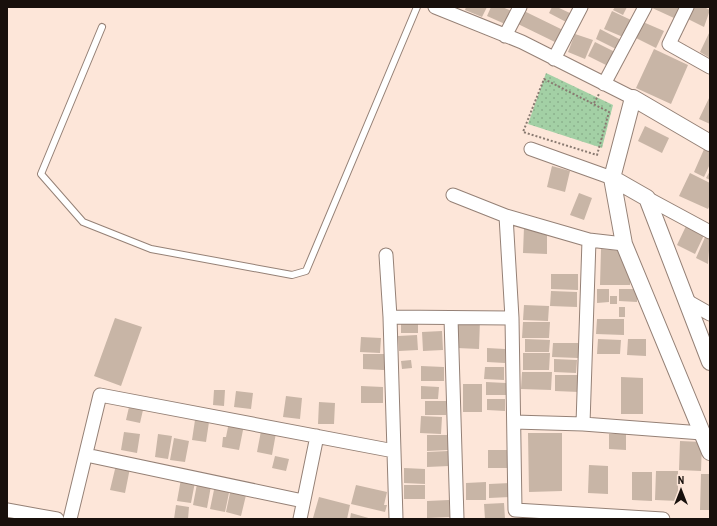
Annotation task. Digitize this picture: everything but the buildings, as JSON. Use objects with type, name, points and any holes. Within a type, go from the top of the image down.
[{"type":"street","points":[[435,7],[460,12],[505,36],[633,98],[710,143]]},
{"type":"street","points":[[505,36],[520,7]]},
{"type":"street","points":[[554,59],[581,7]]},
{"type":"street","points":[[604,84],[645,7]]},
{"type":"street","points":[[687,7],[669,44],[710,67]]},
{"type":"street","points":[[633,98],[612,178],[624,244],[710,452]]},
{"type":"street","points":[[531,148],[612,178],[710,232]]},
{"type":"street","points":[[453,195],[506,216],[589,240],[624,244]]},
{"type":"street","points":[[647,198],[710,362]]},
{"type":"street","points":[[506,216],[512,318],[515,514],[664,519]]},
{"type":"street","points":[[583,424],[589,240]]},
{"type":"street","points":[[386,255],[390,317],[396,519]]},
{"type":"street","points":[[686,301],[710,314]]},
{"type":"street","points":[[390,317],[512,318]]},
{"type":"street","points":[[451,318],[457,519]]},
{"type":"street","points":[[70,519],[100,395],[394,451]]},
{"type":"street","points":[[514,422],[583,424],[702,433]]},
{"type":"street","points":[[300,519],[317,436]]},
{"type":"street","points":[[86,456],[303,501]]},
{"type":"street","points":[[7,510],[58,519]]},
{"type":"lane","points":[[102,27],[41,174],[82,222],[151,249],[292,275],[306,271],[417,7]]},
{"type":"path","points":[[544,79],[594,103],[609,112],[597,155],[523,132],[544,79]]},
{"type":"green space","points":[[546,73],[613,105],[602,148],[528,124]]}]
